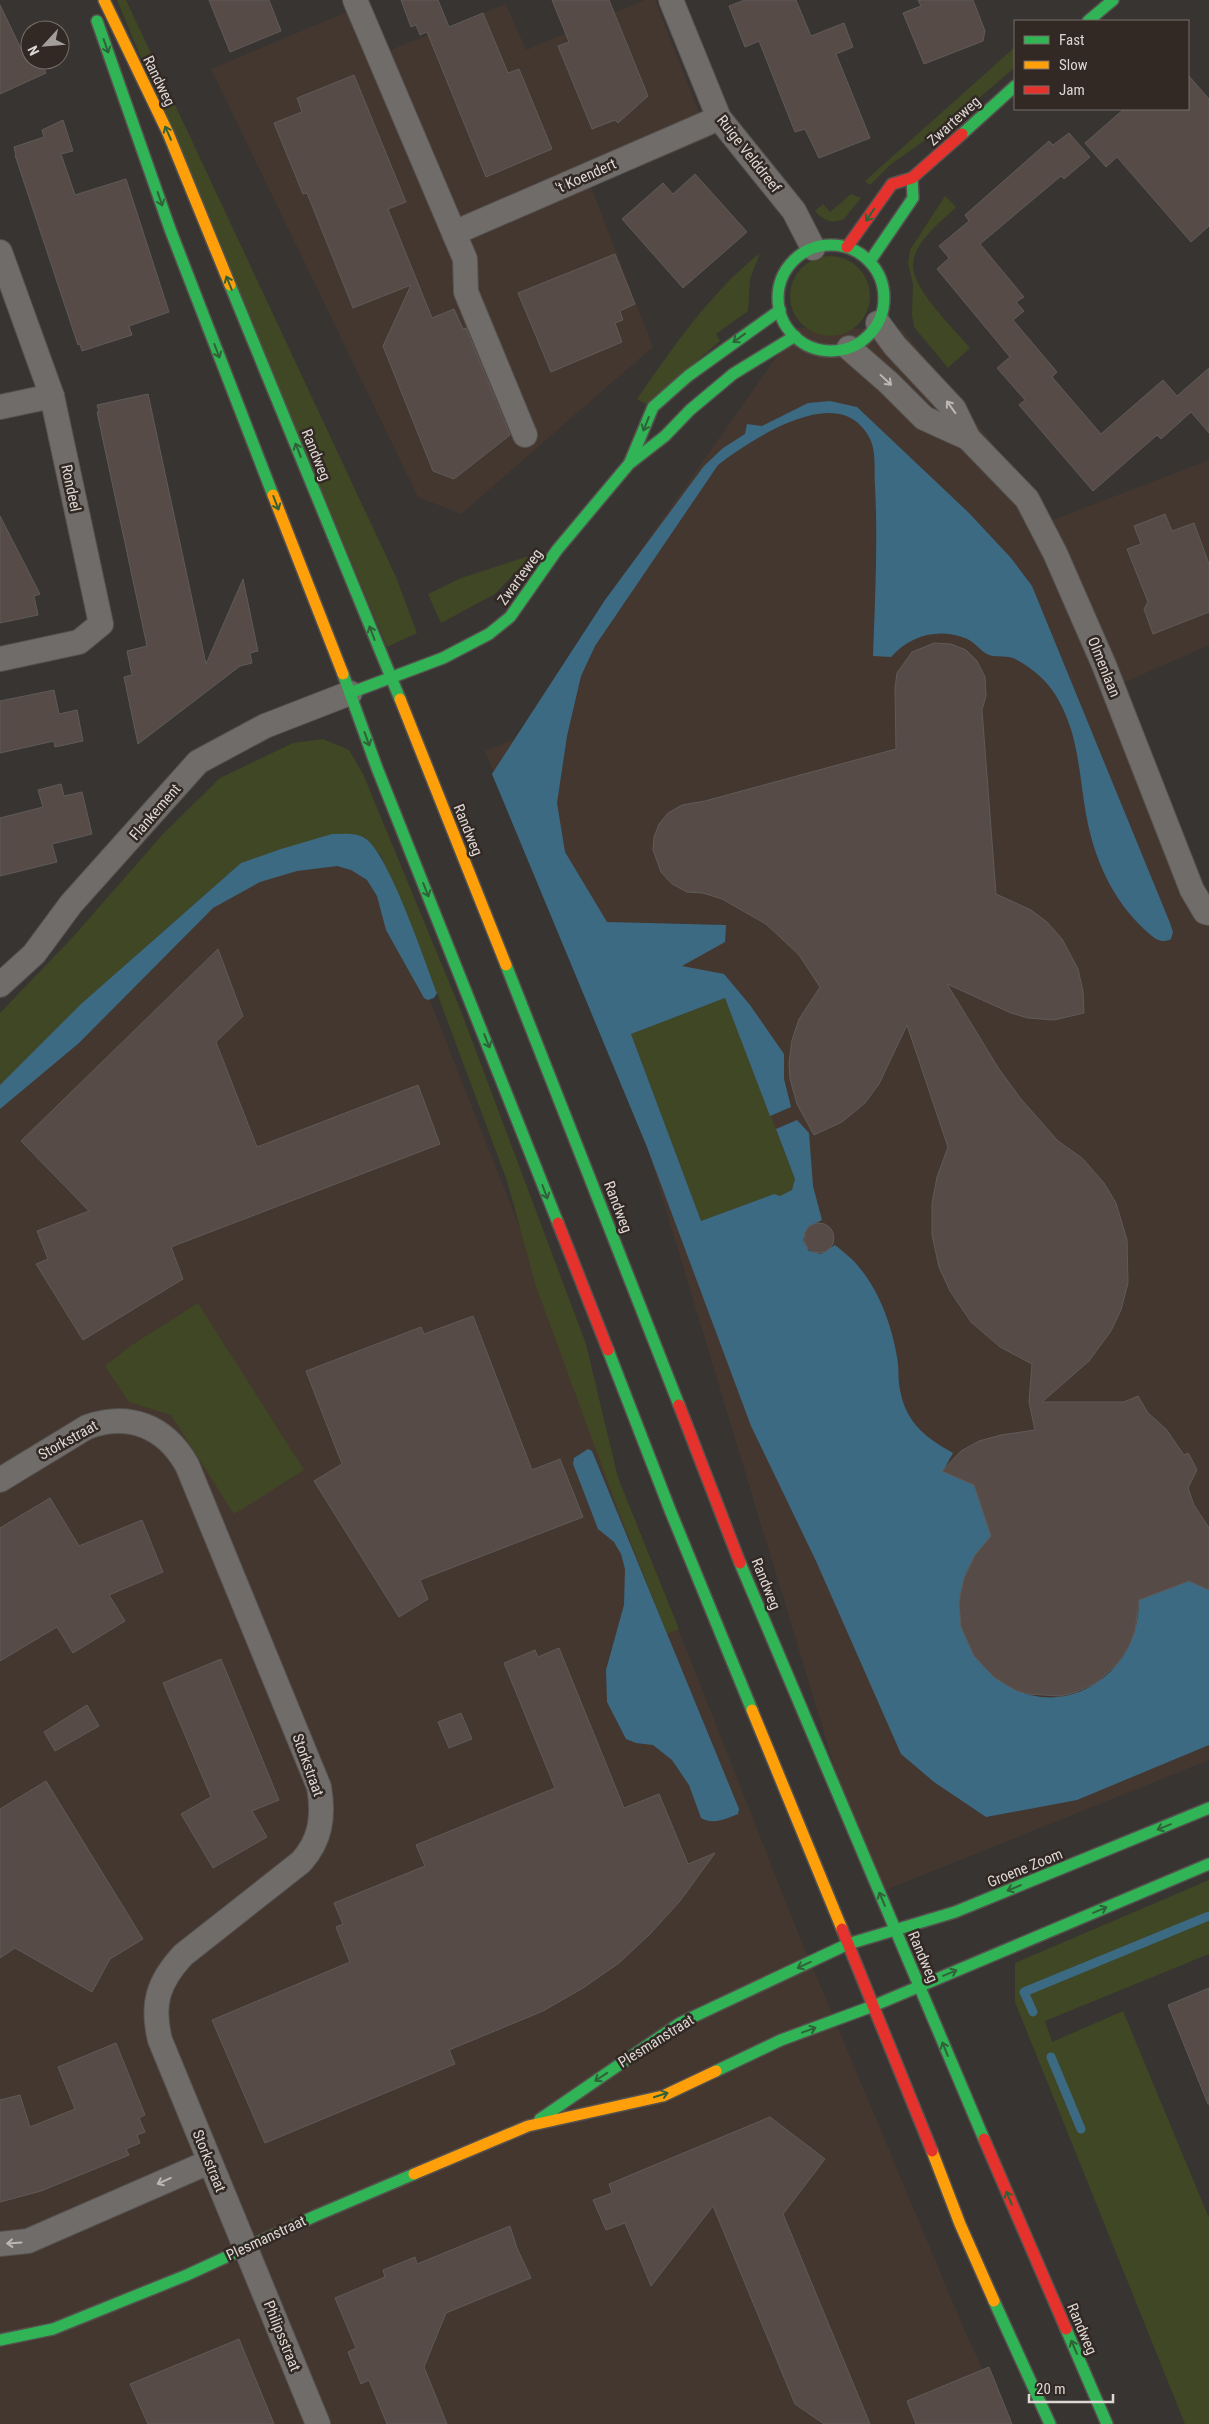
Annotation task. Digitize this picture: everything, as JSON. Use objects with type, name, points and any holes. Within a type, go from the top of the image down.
[{"type":"main road","name":"Randweg","points":[[104,0],[168,133],[390,678],[598,1195],[749,1585],[1107,2424]]},
{"type":"main road","points":[[1089,20],[1113,0]]},
{"type":"main road","points":[[93,9],[170,229],[350,693],[377,768],[505,1086],[670,1510],[848,1944],[960,2224],[1050,2424]]},
{"type":"main road","name":"Zwarteweg","points":[[847,247],[892,184],[912,178],[1014,87]]},
{"type":"main road","points":[[870,261],[913,198],[912,178]]},
{"type":"main road","points":[[824,245],[847,247],[870,261],[878,272],[884,291],[883,311],[878,323],[866,338],[849,348],[830,351],[820,350],[811,347],[795,336],[785,324],[778,298],[784,273],[801,253],[813,248],[824,245]]},
{"type":"main road","name":"Zwarteweg","points":[[629,464],[652,408],[688,376],[780,310]]},
{"type":"main road","name":"Zwarteweg","points":[[350,693],[451,655],[489,634],[510,617],[558,550],[629,464],[665,436],[690,410],[733,374],[795,336]]},
{"type":"main road","name":"Groene Zoom","points":[[848,1944],[955,1912],[1209,1808]]},
{"type":"main road","points":[[873,2006],[1209,1864]]},
{"type":"main road","name":"Plesmanstraat","points":[[528,2126],[680,2023],[848,1944]]},
{"type":"main road","name":"Plesmanstraat","points":[[0,2340],[53,2329],[187,2275],[315,2216],[528,2126],[663,2096],[781,2040],[873,2006]]},
{"type":"street","points":[[355,0],[465,259],[466,292],[525,435]]},
{"type":"street","name":"Ruige Velddreef","points":[[671,0],[719,118],[794,211],[813,248]]},
{"type":"street","name":"'t Koendert","points":[[454,234],[719,118]]},
{"type":"street","name":"Rondeel","points":[[0,252],[52,396],[101,624],[78,642],[0,659]]},
{"type":"street","name":"Olmenlaan","points":[[878,323],[895,346],[954,409],[968,438],[1027,499],[1056,552],[1104,666],[1192,890],[1205,912],[1209,913]]},
{"type":"street","name":"Olmenlaan","points":[[849,348],[889,383],[924,418],[968,438]]},
{"type":"street","points":[[0,407],[52,396]]},
{"type":"street","name":"Flankement","points":[[0,984],[34,954],[71,904],[198,762],[265,726],[350,693]]},
{"type":"street","name":"Storkstraat","points":[[0,1480],[87,1426],[101,1422],[117,1419],[135,1422],[150,1428],[167,1440],[179,1452],[187,1465],[319,1787],[322,1807],[321,1824],[308,1853],[301,1862],[183,1954],[169,1970],[160,1986],[155,2015],[160,2040],[245,2248]]},
{"type":"street","points":[[0,2244],[28,2242],[209,2162]]},
{"type":"street","name":"Philipsstraat","points":[[245,2248],[318,2424]]},
{"type":"shaded area","points":[[644,0],[655,0],[709,138],[591,187],[653,347],[461,514],[418,497],[211,69],[347,12],[385,52],[506,4],[526,50]]},
{"type":"shaded area","points":[[797,328],[902,329],[1053,520],[1209,460],[1209,645],[1121,684],[1202,894],[1209,898],[1209,1760],[873,1895],[647,1147],[485,751],[516,739],[603,603]]},
{"type":"shaded area","points":[[352,803],[797,1930],[964,2329],[1008,2424],[0,2424],[0,1055]]},
{"type":"green space","points":[[117,0],[126,0],[396,577],[417,633],[387,647]]},
{"type":"green space","points":[[1014,48],[1014,68],[955,119],[890,165],[870,185],[865,181]]},
{"type":"green space","points":[[851,194],[861,198],[844,219],[828,221],[815,211],[823,204],[830,212]]},
{"type":"green space","points":[[945,196],[956,207],[923,240],[918,248],[913,265],[919,286],[945,320],[970,348],[948,368],[914,327],[912,315],[913,284],[908,263],[910,250]]},
{"type":"green space","points":[[760,253],[750,279],[748,311],[716,334],[720,341],[646,404],[637,399],[708,303]]},
{"type":"green space","points":[[822,256],[838,256],[859,267],[870,288],[870,304],[859,325],[838,336],[822,336],[808,330],[796,318],[790,304],[790,288],[796,274],[808,262]]},
{"type":"green space","points":[[532,555],[495,594],[441,623],[428,594],[461,578]]},
{"type":"green space","points":[[323,739],[349,750],[363,774],[461,1011],[586,1344],[618,1478],[679,1629],[667,1634],[618,1510],[536,1286],[507,1181],[437,993],[381,856],[364,837],[352,834],[332,834],[241,863],[81,1004],[0,1085],[0,1013],[72,938],[163,834],[220,778],[293,743]]},
{"type":"green space","points":[[725,998],[795,1179],[792,1190],[780,1196],[774,1194],[701,1221],[631,1034]]},
{"type":"green space","points":[[198,1303],[304,1470],[234,1514],[171,1415],[129,1402],[105,1366],[132,1345]]},
{"type":"green space","points":[[1209,1880],[1209,1954],[1045,2021],[1052,2042],[1123,2011],[1209,2218],[1209,2424],[1185,2424],[1015,2002],[1015,1963]]},
{"type":"water","points":[[830,401],[857,407],[969,513],[1011,558],[1032,586],[1170,923],[1173,932],[1171,939],[1160,941],[1145,930],[1123,905],[1106,877],[1089,831],[1071,728],[1055,694],[1040,676],[1013,658],[990,655],[970,640],[952,634],[923,636],[906,644],[891,657],[873,656],[876,550],[874,454],[869,436],[860,425],[845,416],[828,413],[808,416],[788,423],[748,444],[718,465],[595,646],[581,676],[567,736],[557,803],[565,852],[607,922],[726,925],[725,942],[682,966],[724,974],[750,1005],[784,1054],[784,1079],[791,1107],[770,1116],[725,998],[631,1034],[701,1221],[774,1194],[780,1196],[792,1190],[795,1179],[776,1129],[797,1120],[809,1133],[813,1186],[822,1220],[808,1227],[803,1240],[809,1251],[821,1254],[835,1245],[856,1263],[872,1286],[884,1309],[892,1333],[898,1360],[899,1384],[905,1408],[910,1418],[924,1433],[953,1453],[943,1471],[974,1485],[992,1537],[967,1571],[960,1605],[966,1638],[984,1667],[1010,1687],[1042,1697],[1076,1693],[1110,1672],[1123,1657],[1135,1630],[1139,1600],[1189,1581],[1209,1590],[1209,1745],[1077,1800],[986,1817],[934,1782],[901,1754],[816,1561],[751,1426],[647,1147],[492,774],[605,600],[704,466],[723,448],[745,434],[747,424],[762,426],[808,403]]},
{"type":"water","points":[[332,834],[359,835],[366,839],[385,865],[437,993],[434,998],[428,1000],[424,998],[386,930],[377,896],[367,880],[351,870],[337,866],[297,871],[260,882],[213,908],[79,1043],[0,1109],[0,1085],[81,1004],[241,863]]},
{"type":"water","points":[[588,1449],[592,1451],[739,1809],[738,1814],[729,1818],[710,1821],[701,1818],[689,1785],[672,1760],[653,1745],[636,1743],[626,1739],[607,1702],[606,1670],[624,1605],[625,1569],[621,1554],[614,1542],[598,1529],[573,1464],[574,1458]]},
{"type":"building","points":[[209,0],[269,0],[281,31],[230,52]]},
{"type":"building","points":[[401,0],[438,0],[449,27],[483,13],[508,73],[519,69],[552,149],[486,177],[427,32],[420,35],[416,25],[411,27]]},
{"type":"building","points":[[552,0],[609,0],[648,96],[618,123],[615,120],[592,129],[558,46],[569,42]]},
{"type":"building","points":[[745,0],[796,0],[811,36],[844,23],[853,47],[836,54],[870,138],[819,158],[805,129],[795,132],[759,41],[745,47],[729,6]]},
{"type":"building","points":[[918,0],[973,0],[985,31],[983,41],[924,64],[903,13],[921,6]]},
{"type":"building","points":[[0,5],[20,47],[20,70],[45,70],[46,73],[0,94]]},
{"type":"building","points":[[354,75],[406,202],[388,209],[432,318],[454,309],[463,329],[466,328],[510,435],[454,479],[433,471],[383,346],[411,285],[353,308],[307,193],[303,194],[274,123],[302,112],[297,98]]},
{"type":"building","points":[[1189,76],[1209,99],[1209,226],[1191,242],[1117,157],[1106,167],[1085,143],[1123,110],[1189,110]]},
{"type":"building","points":[[63,120],[73,151],[61,154],[75,195],[126,179],[169,312],[129,326],[132,335],[82,351],[80,344],[78,345],[15,155],[14,147],[44,137],[42,130]]},
{"type":"building","points":[[1069,133],[1090,157],[1064,179],[1061,176],[980,244],[1024,297],[1016,302],[1024,311],[1013,320],[1057,372],[1052,377],[1101,434],[1163,380],[1177,396],[1209,368],[1209,433],[1191,412],[1161,439],[1157,435],[1093,491],[1019,405],[1025,400],[997,368],[1010,357],[937,269],[949,258],[939,246],[969,221],[965,215],[1049,141],[1053,145]]},
{"type":"building","points":[[695,174],[747,232],[683,288],[622,219],[663,183],[673,194]]},
{"type":"building","points":[[615,254],[635,304],[620,311],[623,320],[615,323],[622,342],[551,372],[518,293]]},
{"type":"building","points":[[148,394],[206,664],[243,579],[258,651],[250,653],[252,663],[240,666],[138,744],[124,677],[132,675],[127,651],[147,646],[97,405]]},
{"type":"building","points":[[1165,514],[1172,531],[1194,523],[1209,564],[1209,612],[1153,634],[1144,609],[1148,602],[1127,549],[1141,544],[1134,526]]},
{"type":"building","points":[[0,516],[40,594],[34,596],[38,615],[0,623]]},
{"type":"building","points":[[934,643],[951,644],[966,650],[977,661],[985,677],[986,696],[982,710],[996,894],[1031,910],[1047,922],[1062,939],[1078,969],[1083,991],[1084,1013],[1054,1020],[1028,1018],[1011,1013],[947,984],[999,1069],[1021,1099],[1058,1141],[1082,1158],[1104,1183],[1116,1203],[1127,1240],[1128,1283],[1121,1310],[1111,1331],[1089,1361],[1042,1402],[1124,1402],[1138,1396],[1148,1413],[1166,1429],[1184,1455],[1188,1453],[1191,1458],[1197,1470],[1188,1488],[1194,1505],[1209,1528],[1209,1590],[1189,1581],[1139,1600],[1135,1631],[1129,1646],[1117,1664],[1096,1683],[1076,1692],[1060,1696],[1029,1694],[1017,1691],[995,1678],[974,1656],[961,1627],[959,1602],[964,1578],[975,1555],[991,1536],[974,1485],[942,1471],[961,1451],[979,1441],[1001,1435],[1035,1430],[1029,1402],[1032,1364],[1000,1347],[971,1322],[950,1291],[939,1267],[932,1235],[932,1203],[937,1177],[948,1147],[907,1025],[879,1084],[865,1103],[842,1122],[814,1135],[797,1104],[790,1079],[789,1063],[792,1040],[799,1019],[820,987],[799,955],[766,924],[722,899],[703,893],[687,892],[672,884],[661,872],[653,850],[654,837],[659,824],[668,813],[682,805],[705,801],[896,749],[895,688],[897,673],[912,652]]},
{"type":"building","points":[[54,690],[59,714],[77,710],[83,741],[55,747],[54,741],[0,753],[0,701]]},
{"type":"building","points":[[61,784],[64,796],[82,792],[92,834],[52,844],[57,862],[0,876],[0,818],[43,807],[38,790]]},
{"type":"building","points":[[218,949],[243,1016],[216,1042],[257,1147],[418,1085],[440,1144],[171,1247],[183,1279],[83,1340],[36,1264],[48,1259],[37,1231],[89,1211],[21,1141]]},
{"type":"building","points":[[819,1223],[830,1227],[834,1238],[830,1249],[819,1253],[808,1249],[804,1238],[808,1227]]},
{"type":"building","points":[[473,1316],[532,1470],[560,1459],[583,1517],[420,1580],[428,1599],[399,1617],[314,1481],[342,1464],[306,1371],[421,1327],[424,1334]]},
{"type":"building","points":[[50,1498],[79,1546],[142,1520],[163,1572],[109,1595],[125,1621],[73,1653],[57,1627],[0,1661],[0,1528]]},
{"type":"building","points":[[559,1648],[624,1808],[659,1794],[688,1864],[715,1853],[680,1901],[650,1934],[619,1963],[583,1988],[543,2011],[449,2050],[455,2064],[265,2143],[212,2020],[350,1962],[336,1927],[343,1924],[334,1903],[425,1866],[416,1845],[555,1788],[504,1663],[535,1650],[538,1657]]},
{"type":"building","points":[[221,1659],[279,1800],[252,1811],[267,1837],[213,1868],[181,1814],[211,1797],[163,1683]]},
{"type":"building","points":[[87,1705],[99,1726],[55,1751],[44,1732]]},
{"type":"building","points":[[461,1713],[472,1739],[449,1748],[438,1722]]},
{"type":"building","points":[[46,1781],[143,1939],[110,1959],[92,1992],[15,1948],[0,1958],[0,1809]]},
{"type":"building","points":[[1209,1988],[1209,2104],[1208,2104],[1168,2005]]},
{"type":"building","points":[[116,2043],[145,2115],[139,2118],[145,2132],[137,2135],[140,2143],[126,2149],[129,2155],[41,2191],[0,2202],[0,2100],[20,2095],[30,2127],[75,2109],[58,2067]]},
{"type":"building","points":[[770,2117],[825,2159],[783,2214],[870,2424],[824,2424],[795,2404],[713,2206],[651,2286],[625,2223],[606,2230],[593,2200],[612,2193],[609,2184]]},
{"type":"building","points":[[510,2226],[517,2248],[531,2278],[446,2313],[424,2367],[447,2424],[387,2424],[369,2380],[361,2384],[348,2352],[356,2348],[335,2298],[385,2277],[383,2270],[415,2257],[417,2264]]},
{"type":"building","points":[[239,2339],[274,2424],[148,2424],[130,2384]]},
{"type":"building","points":[[989,2367],[1012,2424],[916,2424],[907,2401]]},
{"type":"waterway","points":[[1033,2012],[1024,1992],[1209,1916]]},
{"type":"waterway","points":[[1051,2057],[1081,2129]]},
{"type":"traffic: fast","points":[[1089,20],[1113,0]]},
{"type":"traffic: fast","points":[[97,21],[170,229],[273,495]]},
{"type":"traffic: fast","points":[[962,134],[1014,87]]},
{"type":"traffic: fast","points":[[870,261],[913,198],[912,178]]},
{"type":"traffic: fast","points":[[831,245],[851,249],[869,260],[880,278],[884,298],[880,318],[869,336],[851,347],[831,351],[811,347],[793,336],[782,318],[778,298],[782,278],[793,260],[811,249],[831,245]]},
{"type":"traffic: fast","points":[[230,285],[400,699]]},
{"type":"traffic: fast","points":[[630,462],[653,407],[688,376],[780,310]]},
{"type":"traffic: fast","points":[[350,693],[443,658],[489,634],[510,617],[557,550],[629,464],[665,436],[690,410],[733,374],[795,336]]},
{"type":"traffic: fast","points":[[343,674],[377,768],[558,1223]]},
{"type":"traffic: fast","points":[[506,965],[679,1405]]},
{"type":"traffic: fast","points":[[608,1350],[670,1510],[752,1710]]},
{"type":"traffic: fast","points":[[740,1563],[984,2139]]},
{"type":"traffic: fast","points":[[540,2119],[680,2023],[848,1944],[955,1912],[1209,1808]]},
{"type":"traffic: fast","points":[[716,2071],[781,2040],[873,2006],[1209,1864]]},
{"type":"traffic: fast","points":[[0,2340],[53,2329],[187,2275],[315,2216],[414,2174]]},
{"type":"traffic: fast","points":[[994,2301],[1050,2424]]},
{"type":"traffic: fast","points":[[1066,2329],[1107,2424]]},
{"type":"traffic: slow","points":[[104,0],[168,133],[230,285]]},
{"type":"traffic: slow","points":[[273,495],[343,674]]},
{"type":"traffic: slow","points":[[400,699],[506,965]]},
{"type":"traffic: slow","points":[[752,1710],[842,1929]]},
{"type":"traffic: slow","points":[[414,2174],[528,2126],[663,2096],[716,2071]]},
{"type":"traffic: slow","points":[[932,2151],[960,2224],[994,2301]]},
{"type":"traffic: jam","points":[[847,247],[892,184],[912,178],[962,134]]},
{"type":"traffic: jam","points":[[558,1223],[608,1350]]},
{"type":"traffic: jam","points":[[679,1405],[740,1563]]},
{"type":"traffic: jam","points":[[842,1929],[932,2151]]},
{"type":"traffic: jam","points":[[984,2139],[1066,2329]]}]
